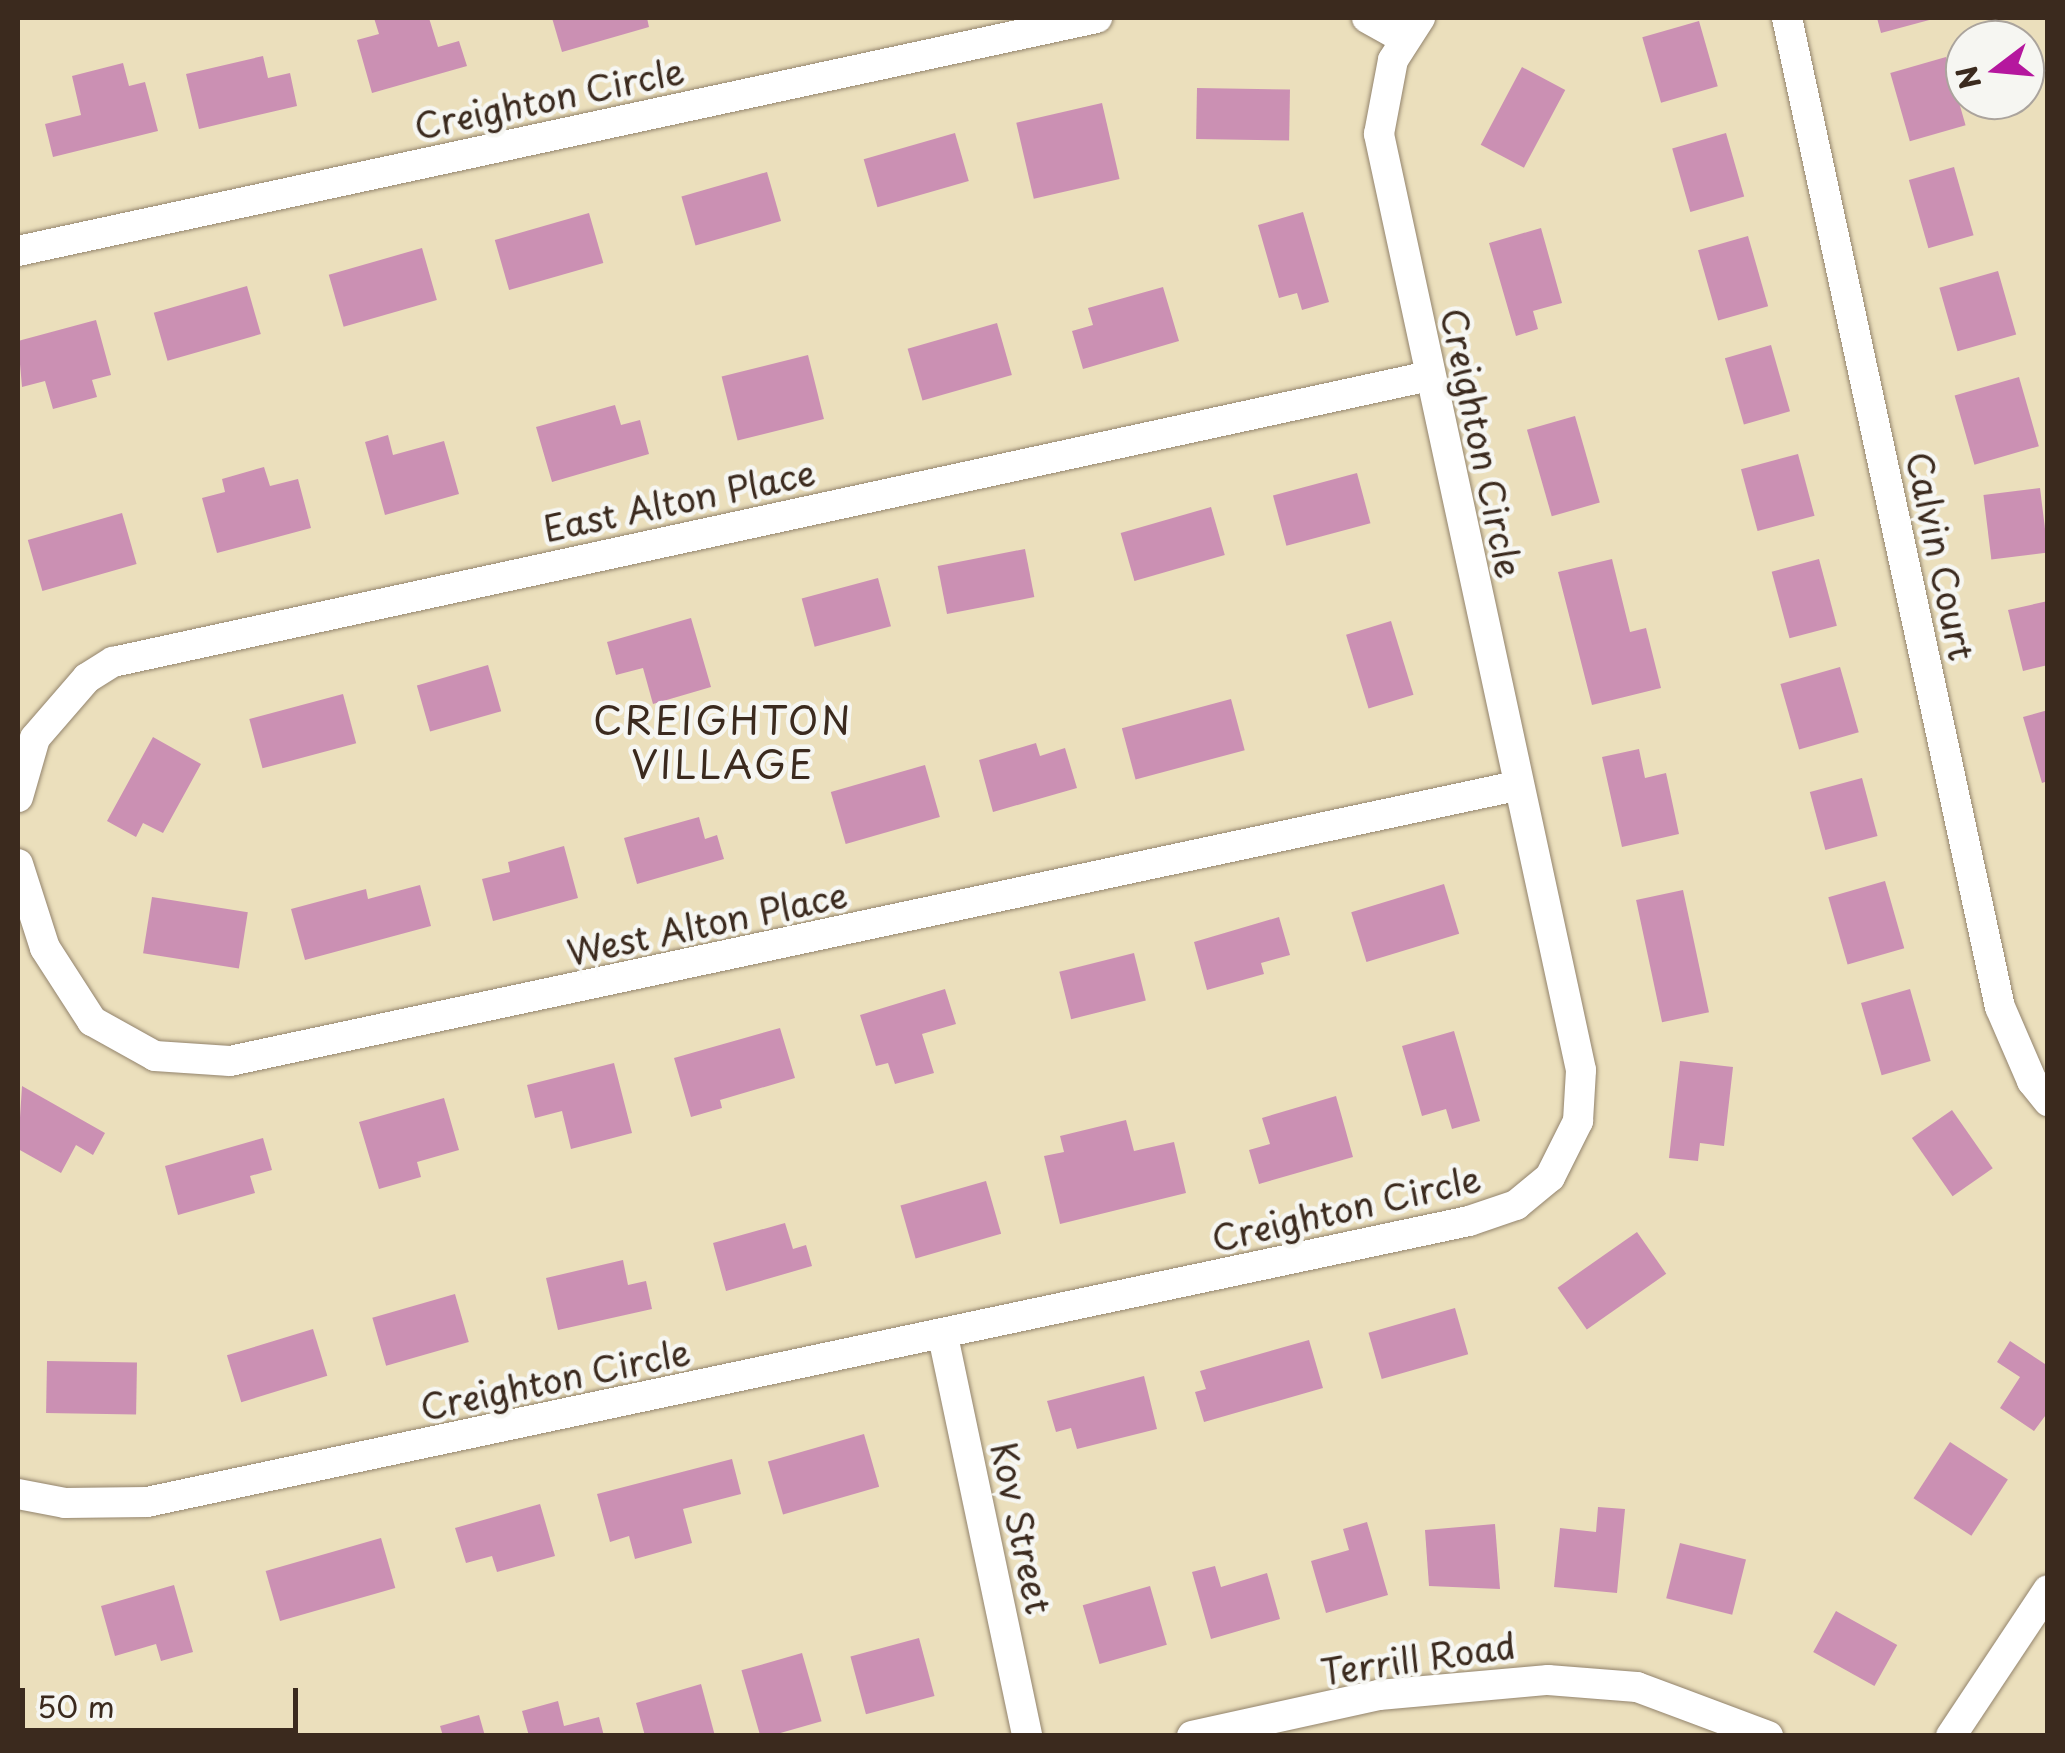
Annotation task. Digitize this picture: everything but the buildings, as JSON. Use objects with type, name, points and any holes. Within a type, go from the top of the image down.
[{"type":"street","name":"Creighton Circle","points":[[18,251],[1097,18]]},
{"type":"street","name":"Creighton Circle","points":[[18,1494],[65,1503],[147,1502],[943,1336],[1482,1218],[1535,1192],[1572,1142],[1583,1099],[1379,134],[1385,82],[1412,28],[1367,18]]},
{"type":"street","name":"Calvin Court","points":[[1787,18],[2000,1007],[2032,1082],[2048,1101]]},
{"type":"street","name":"East Alton Place","points":[[18,798],[36,738],[87,678],[113,662],[1429,376]]},
{"type":"street","name":"West Alton Place","points":[[18,864],[45,948],[92,1021],[155,1056],[230,1062],[1516,786]]},
{"type":"street","name":"Kov Street","points":[[943,1336],[1027,1736]]},
{"type":"street","points":[[1951,1736],[2048,1590]]},
{"type":"street","name":"Terrill Road","points":[[1192,1736],[1379,1695],[1548,1680],[1637,1687],[1768,1736]]},
{"type":"district","name":"CREIGHTON VILLAGE","points":[[723,742]]}]
